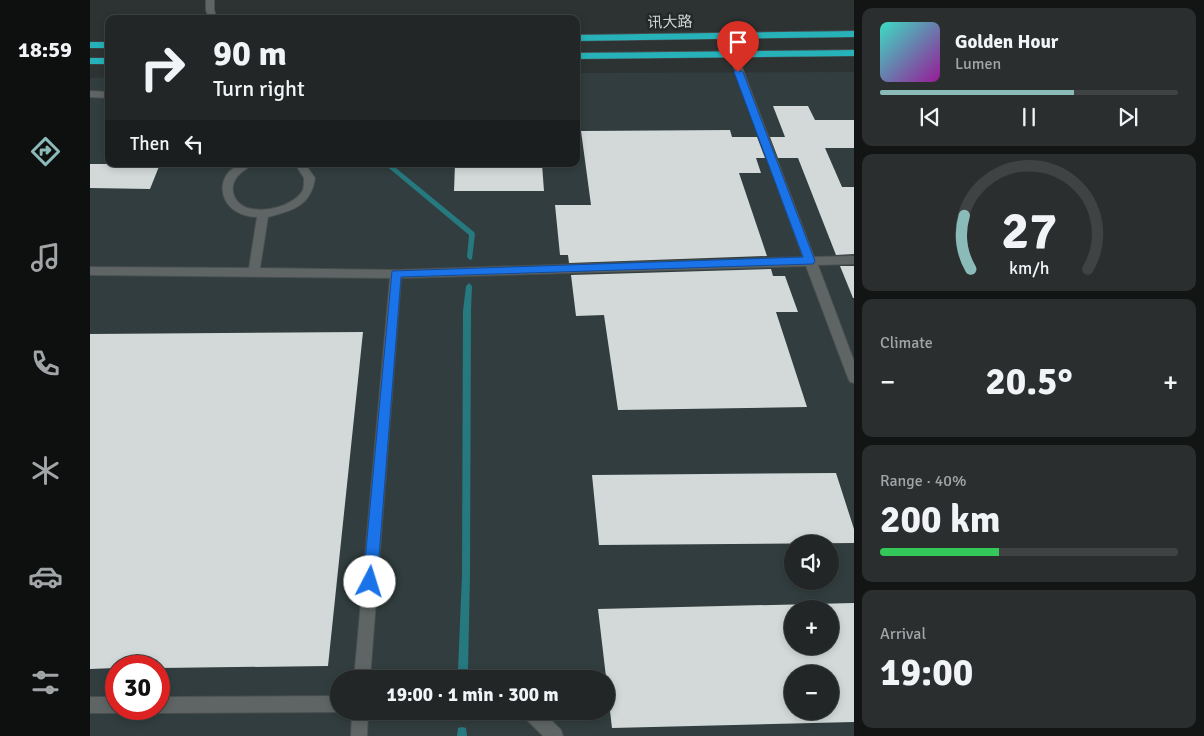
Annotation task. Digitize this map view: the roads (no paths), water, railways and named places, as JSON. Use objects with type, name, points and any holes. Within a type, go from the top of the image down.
[{"type":"highway","name":"讯大路","points":[[580,38],[854,34]]},
{"type":"highway","points":[[90,46],[105,45]]},
{"type":"highway","name":"讯大路","points":[[580,56],[854,53]]},
{"type":"highway","points":[[90,61],[105,61]]},
{"type":"street","points":[[210,0],[212,15]]},
{"type":"street","points":[[733,54],[854,378]]},
{"type":"street","points":[[90,94],[105,95]]},
{"type":"street","points":[[242,167],[230,178],[227,188],[228,198],[235,206],[245,211],[264,213],[284,209],[304,195],[309,186],[310,178],[303,167]]},
{"type":"street","points":[[254,273],[264,213]]},
{"type":"street","points":[[90,271],[396,274],[854,260]]},
{"type":"street","points":[[363,670],[396,274]]},
{"type":"street","points":[[170,705],[330,704]]},
{"type":"street","points":[[90,705],[105,705]]},
{"type":"street","points":[[358,736],[359,720]]},
{"type":"street","points":[[539,720],[555,736]]},
{"type":"waterway","points":[[391,167],[472,234],[470,257]]},
{"type":"waterway","points":[[463,670],[466,575],[467,311],[469,286]]}]
